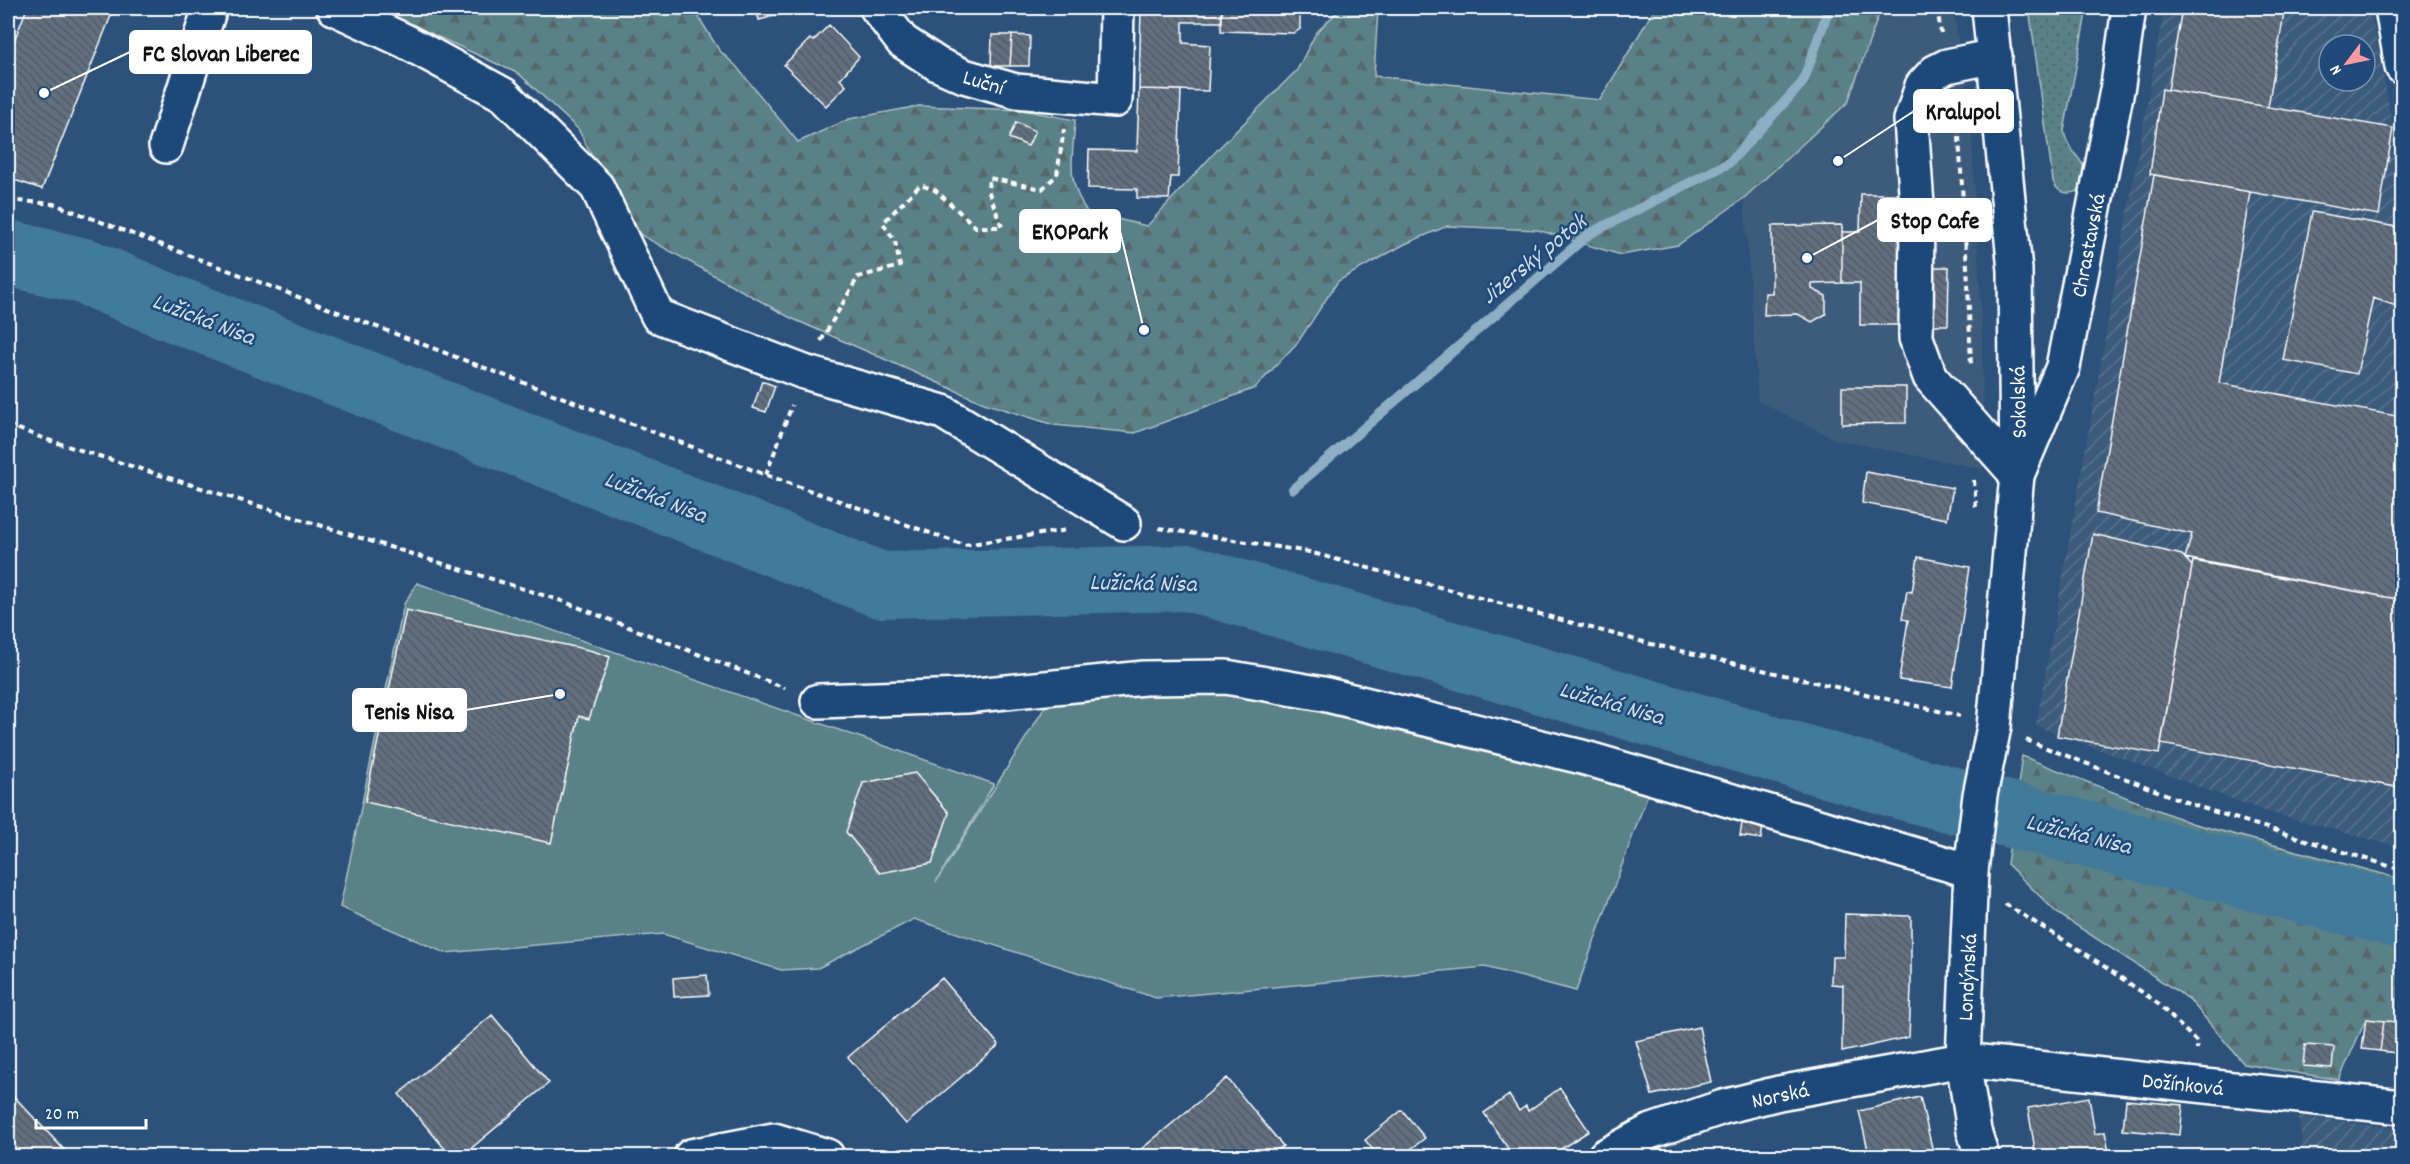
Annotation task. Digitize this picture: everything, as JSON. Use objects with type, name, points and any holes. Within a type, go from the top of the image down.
[{"type":"street","points":[[166,146],[210,8]]},
{"type":"street","points":[[334,8],[405,41],[504,94],[597,187],[658,316],[804,372],[943,412],[1124,523]]},
{"type":"street","name":"Luční","points":[[877,8],[902,40],[937,64],[964,76],[1016,91],[1115,99],[1117,8]]},
{"type":"street","name":"Sokolská","points":[[1980,795],[1994,728],[2017,475],[2015,270],[1989,8]]},
{"type":"street","name":"Chrastavská","points":[[2017,475],[2063,367],[2118,85],[2128,8]]},
{"type":"street","points":[[2392,8],[2403,67]]},
{"type":"street","points":[[1995,56],[1947,66],[1935,72],[1922,86],[1911,120],[1917,206],[1916,338],[1930,377],[2017,475]]},
{"type":"street","points":[[818,701],[966,696],[1144,678],[1226,676],[1323,694],[1582,757],[1971,871]]},
{"type":"street","name":"Londýnská","points":[[1980,795],[1971,871],[1963,1060],[1974,1131],[1982,1156]]},
{"type":"street","name":"Dožínková","points":[[1963,1060],[2403,1107]]},
{"type":"street","name":"Norská","points":[[1605,1156],[1649,1132],[1723,1107],[1779,1093],[1963,1060]]},
{"type":"street","points":[[691,1156],[774,1140],[827,1156]]},
{"type":"path","points":[[858,277],[900,266],[895,241],[884,223],[920,185],[935,190],[976,227],[1002,227],[988,190],[989,178],[1042,189],[1058,175],[1068,96]]},
{"type":"path","points":[[8,200],[54,204],[766,475],[964,545],[1124,523],[1309,552],[1651,645],[1959,716],[2196,806],[2403,870]]},
{"type":"path","points":[[8,425],[81,451],[562,601],[818,701]]},
{"type":"path","points":[[1997,899],[2074,946],[2155,1001],[2197,1042],[2199,1085]]},
{"type":"shaded area","points":[[1881,8],[1953,8],[1971,119],[1982,334],[1983,469],[1837,440],[1758,401],[1744,198],[1848,102]]},
{"type":"shaded area","points":[[2164,8],[2370,8],[2375,33],[2317,33],[2317,93],[2377,93],[2377,44],[2402,173],[2402,848],[2264,811],[2036,726]]},
{"type":"shaded area","points":[[2299,1116],[2402,1129],[2402,1156],[2303,1156]]},
{"type":"green space","points":[[376,8],[693,8],[719,50],[736,66],[798,142],[849,119],[919,106],[1022,110],[1075,120],[1073,178],[1080,200],[1087,212],[1147,226],[1218,149],[1297,70],[1316,33],[1341,8],[1378,8],[1374,76],[1600,100],[1655,8],[1881,8],[1848,102],[1744,198],[1678,245],[1621,255],[1538,230],[1447,226],[1405,244],[1338,281],[1298,342],[1255,388],[1135,433],[1054,425],[984,403],[791,318],[632,230],[578,129],[519,74]]},
{"type":"green space","points":[[2029,8],[2087,8],[2064,131],[2068,144],[2082,163],[2086,173],[2083,186],[2073,192],[2062,191],[2053,181]]},
{"type":"green space","points":[[417,583],[994,784],[936,882],[1050,699],[1223,682],[1649,791],[1576,991],[1485,967],[1156,998],[914,919],[818,968],[781,970],[663,934],[445,953],[340,907],[404,604]]},
{"type":"green space","points":[[2022,756],[2191,823],[2402,879],[2402,1023],[2366,1019],[2339,1080],[2244,1064],[2189,999],[2057,913],[2007,864]]},
{"type":"building","points":[[27,8],[114,8],[42,189],[8,178],[8,56]]},
{"type":"building","points":[[756,8],[794,8],[794,11],[759,20]]},
{"type":"building","points":[[1047,8],[1047,11],[1011,9]]},
{"type":"building","points":[[1141,8],[1222,8],[1222,22],[1183,22],[1183,43],[1210,45],[1208,91],[1139,89]]},
{"type":"building","points":[[1222,8],[1300,8],[1300,29],[1294,33],[1221,31]]},
{"type":"building","points":[[2182,8],[2285,8],[2268,107],[2168,90]]},
{"type":"building","points":[[829,25],[859,57],[840,79],[846,86],[826,106],[784,65],[810,39],[813,41]]},
{"type":"building","points":[[992,35],[1012,35],[1010,66],[991,66]]},
{"type":"building","points":[[1012,35],[1030,36],[1029,66],[1010,66]]},
{"type":"building","points":[[1139,89],[1181,90],[1178,177],[1171,177],[1169,199],[1137,198],[1137,189],[1088,188],[1089,150],[1137,151]]},
{"type":"building","points":[[2162,89],[2393,128],[2379,215],[2150,174]]},
{"type":"building","points":[[1016,122],[1035,131],[1028,146],[1009,138]]},
{"type":"building","points":[[2154,175],[2250,192],[2219,383],[2402,417],[2402,600],[2185,558],[2192,534],[2096,513]]},
{"type":"building","points":[[1861,194],[1906,194],[1906,267],[1949,267],[1948,325],[1860,325],[1860,283],[1842,283],[1842,232],[1860,232]]},
{"type":"building","points":[[2312,212],[2402,228],[2402,308],[2373,298],[2357,374],[2283,360]]},
{"type":"building","points":[[1842,225],[1842,283],[1812,284],[1812,289],[1826,296],[1826,314],[1812,322],[1798,314],[1764,315],[1765,293],[1772,293],[1772,226]]},
{"type":"building","points":[[762,381],[775,386],[766,412],[753,408]]},
{"type":"building","points":[[1842,387],[1906,387],[1906,423],[1842,424]]},
{"type":"building","points":[[1866,472],[1953,488],[1947,519],[1862,503]]},
{"type":"building","points":[[2093,534],[2182,555],[2192,566],[2159,754],[2057,736]]},
{"type":"building","points":[[1918,557],[1970,567],[1952,687],[1899,680],[1908,620],[1902,619],[1907,591],[1912,592]]},
{"type":"building","points":[[2193,561],[2402,600],[2402,750],[2396,787],[2161,744]]},
{"type":"building","points":[[406,610],[593,651],[610,657],[589,719],[579,716],[551,843],[365,802]]},
{"type":"building","points":[[915,773],[949,813],[932,863],[880,873],[846,832],[863,783]]},
{"type":"building","points":[[1742,823],[1763,826],[1761,839],[1740,836]]},
{"type":"building","points":[[1845,914],[1911,916],[1909,1037],[1842,1052],[1843,985],[1831,984],[1832,957],[1844,957]]},
{"type":"building","points":[[707,975],[709,995],[674,997],[673,978]]},
{"type":"building","points":[[942,978],[999,1045],[906,1124],[848,1057]]},
{"type":"building","points":[[492,1015],[549,1083],[462,1156],[451,1156],[399,1094]]},
{"type":"building","points":[[2366,1019],[2384,1021],[2380,1051],[2362,1049]]},
{"type":"building","points":[[2384,1021],[2400,1022],[2396,1053],[2380,1051]]},
{"type":"building","points":[[2400,1022],[2402,1023],[2402,1054],[2396,1053]]},
{"type":"building","points":[[1699,1027],[1711,1082],[1652,1095],[1636,1041]]},
{"type":"building","points":[[2305,1045],[2334,1047],[2332,1068],[2303,1066]]},
{"type":"building","points":[[1227,1078],[1283,1146],[1270,1156],[1133,1156]]},
{"type":"building","points":[[1560,1088],[1589,1131],[1550,1156],[1513,1156],[1484,1113],[1509,1095],[1519,1111],[1526,1106],[1528,1111]]},
{"type":"building","points":[[8,1090],[70,1156],[8,1156]]},
{"type":"building","points":[[1920,1097],[1934,1156],[1856,1156],[1855,1153],[1868,1150],[1859,1111]]},
{"type":"building","points":[[2089,1097],[2095,1134],[2105,1132],[2109,1152],[2099,1153],[2099,1156],[2036,1156],[2028,1108]]},
{"type":"building","points":[[2126,1100],[2183,1105],[2180,1135],[2123,1130]]},
{"type":"building","points":[[1402,1110],[1425,1138],[1402,1156],[1378,1156],[1365,1140]]},
{"type":"building","points":[[1463,1149],[1469,1156],[1452,1156]]},
{"type":"waterway","name":"Jizerský potok","points":[[1293,489],[1589,234],[1729,163],[1803,82],[1829,8]]},
{"type":"waterway","name":"Lužická Nisa","points":[[8,253],[84,271],[167,306],[881,585],[1189,578],[1907,788],[2402,916]]},
{"type":"place","name":"FC Slovan Liberec","points":[[44,93]]},
{"type":"place","name":"Kralupol","points":[[1838,161]]},
{"type":"place","name":"Stop Cafe","points":[[1807,258]]},
{"type":"place","name":"EKOPark","points":[[1144,330]]},
{"type":"place","name":"Tenis Nisa","points":[[560,694]]}]
